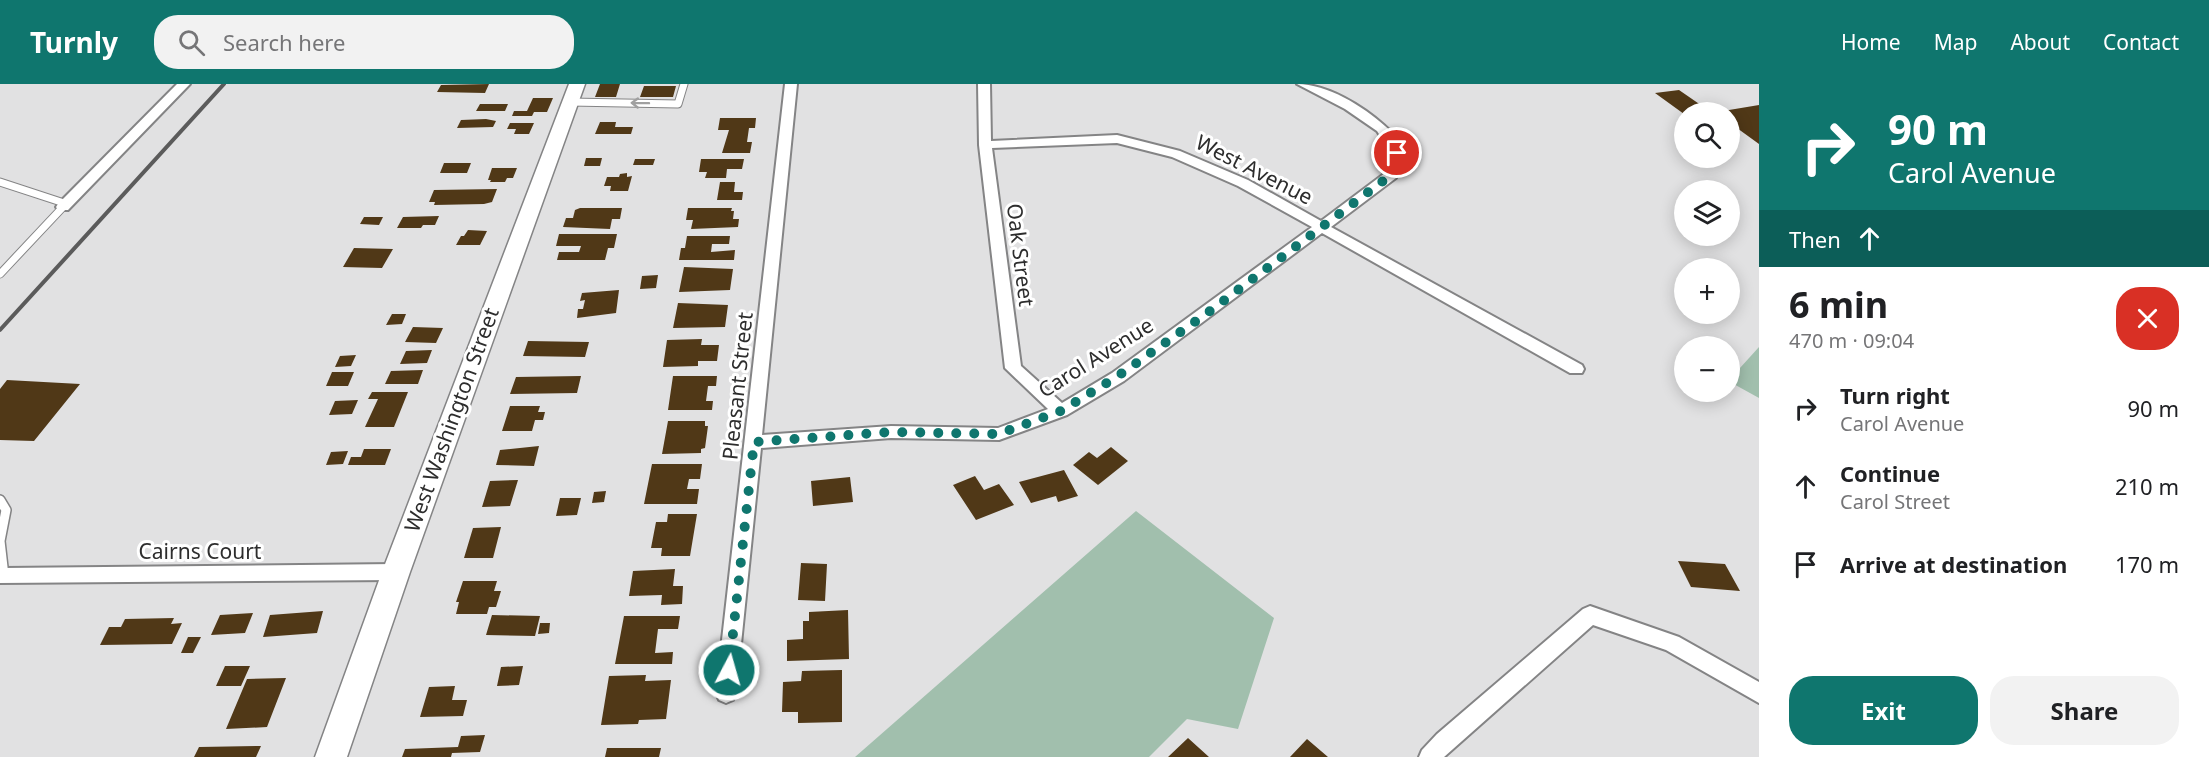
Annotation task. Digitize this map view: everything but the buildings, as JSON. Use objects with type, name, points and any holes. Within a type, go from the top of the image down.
[{"type":"main road","name":"West Washington Street","points":[[332,757],[396,572],[573,93]]},
{"type":"street","points":[[63,207],[184,84]]},
{"type":"street","name":"Pleasant Street","points":[[726,693],[791,84]]},
{"type":"street","name":"Oak Street","points":[[984,84],[985,145],[1013,368],[1061,411]]},
{"type":"street","name":"Carol Avenue","points":[[754,442],[891,432],[999,434],[1061,411],[1118,376],[1206,314],[1391,175],[1397,153],[1382,129],[1349,106],[1303,84]]},
{"type":"street","name":"West Avenue","points":[[985,145],[1117,139],[1176,154],[1243,183],[1576,369]]},
{"type":"street","name":"Cairns Court","points":[[2,564],[396,572]]},
{"type":"street","points":[[1430,757],[1444,741],[1590,615],[1672,643],[1759,693]]},
{"type":"lane","points":[[573,93],[678,104],[684,84]]},
{"type":"lane","points":[[0,182],[61,202],[63,207],[0,274]]},
{"type":"lane","points":[[0,500],[6,510],[0,541],[2,564]]},
{"type":"green space","points":[[1759,347],[1759,398],[1740,388],[1740,368]]},
{"type":"green space","points":[[1136,511],[1274,618],[1238,729],[1187,719],[1149,757],[855,757]]},
{"type":"railway","points":[[0,330],[224,84]]},
{"type":"route","points":[[729,670],[754,442],[891,432],[999,434],[1061,411],[1118,376],[1206,314],[1391,175],[1397,153]]}]
